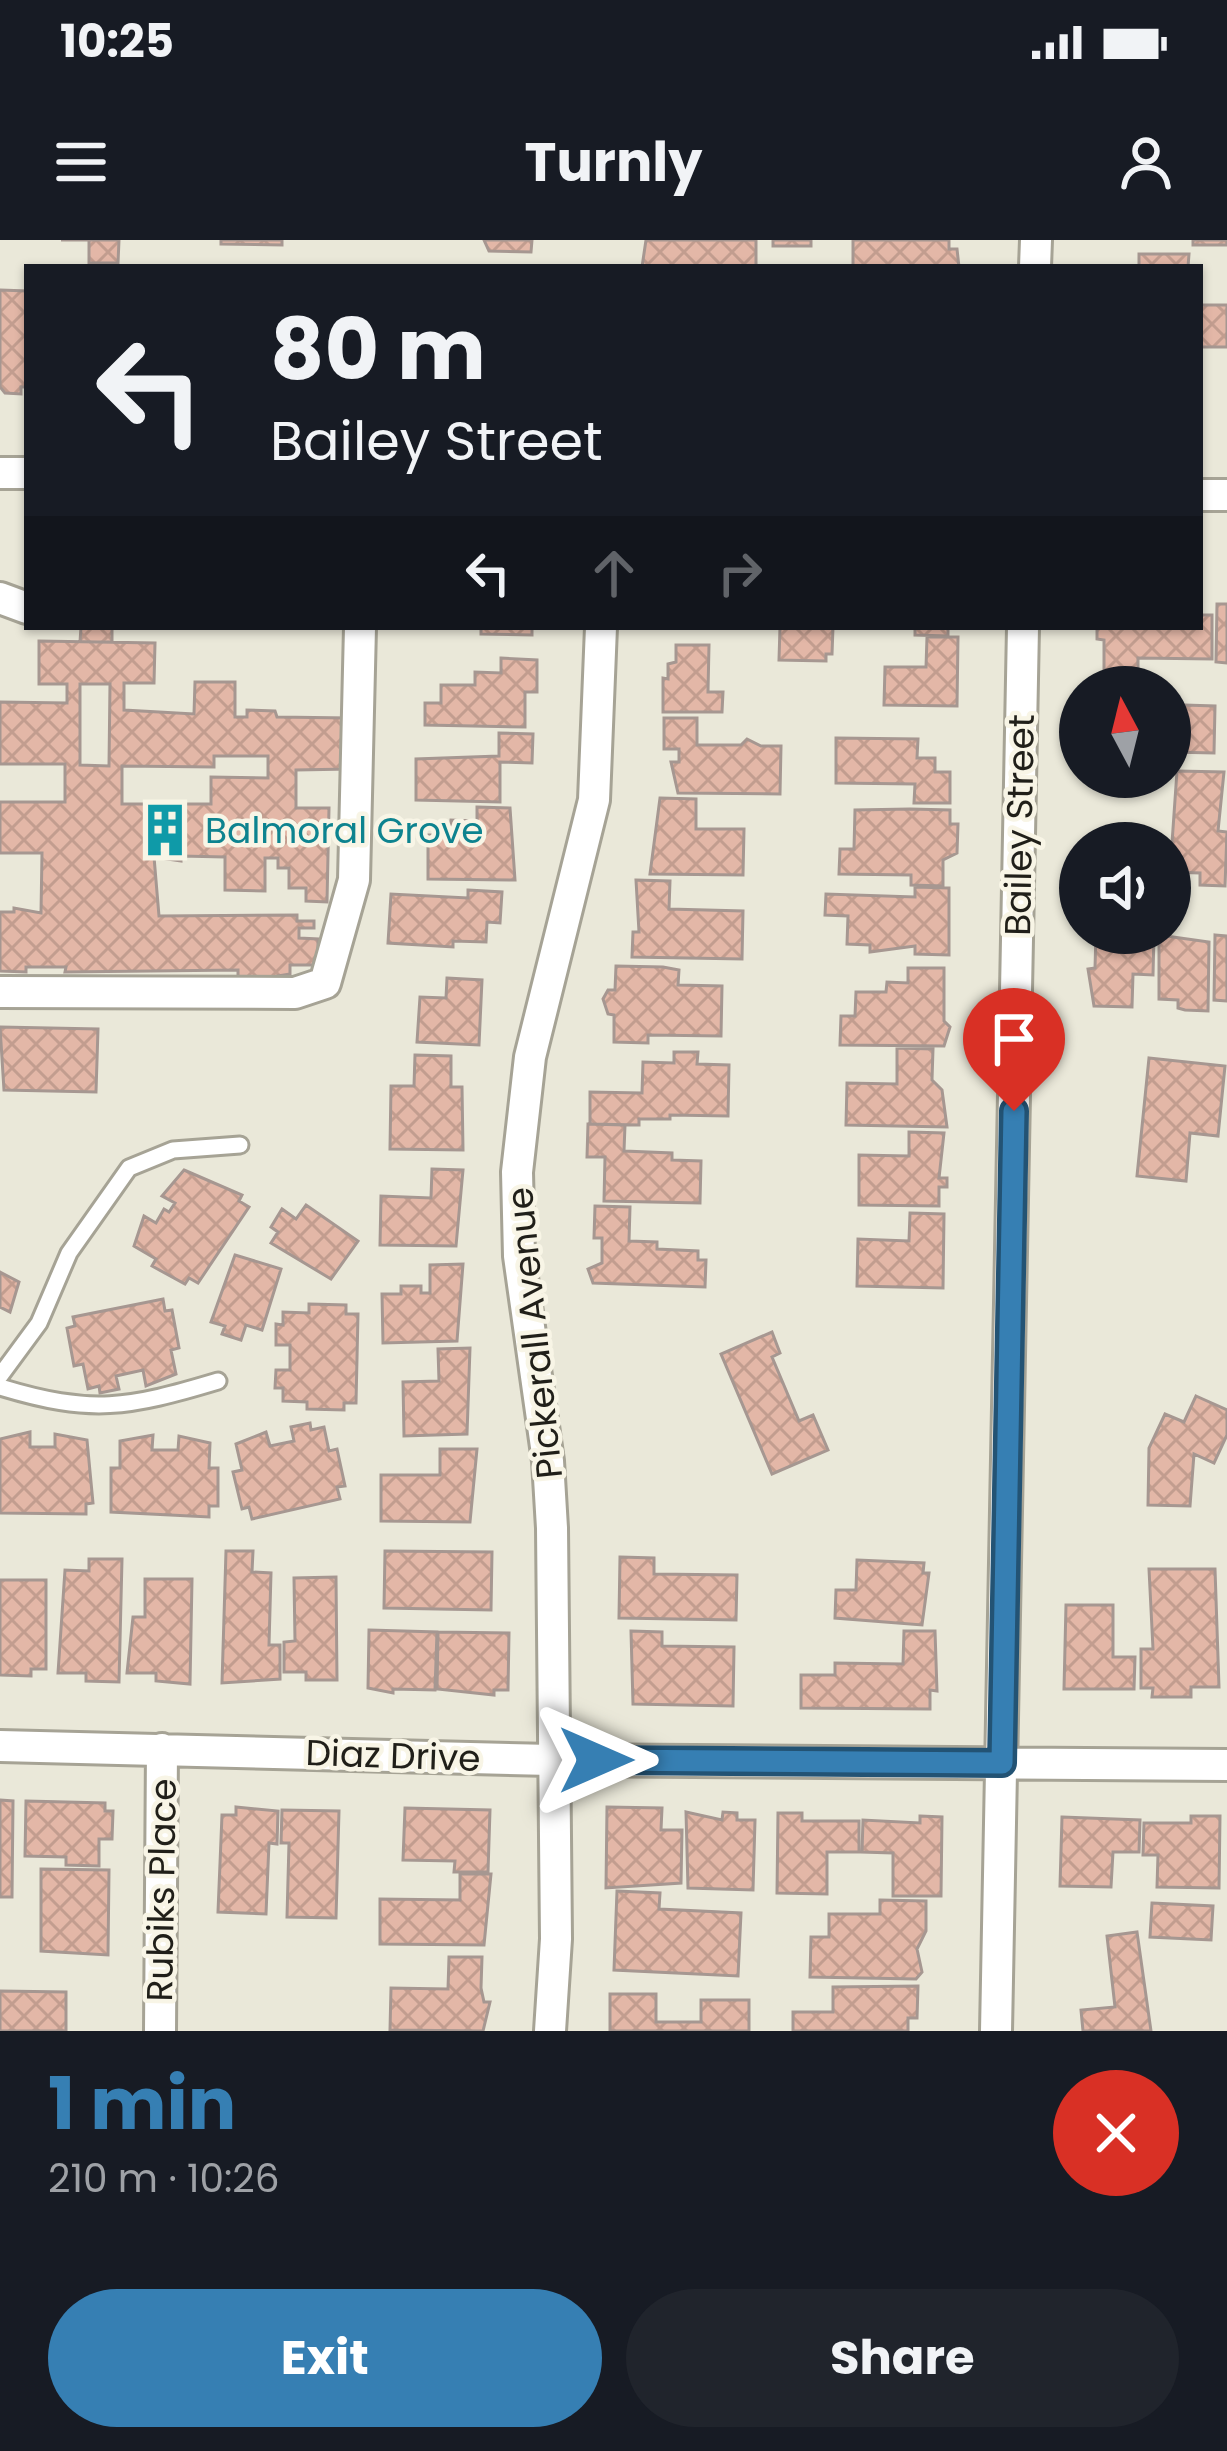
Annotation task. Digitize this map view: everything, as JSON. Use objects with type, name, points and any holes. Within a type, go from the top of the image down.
[{"type":"street","points":[[0,992],[295,993],[325,983],[354,880],[360,630]]},
{"type":"street","name":"Pickerall Avenue","points":[[550,2031],[556,1939],[551,1506],[519,1256],[517,1172],[530,1057],[593,800],[601,630]]},
{"type":"street","name":"Bailey Street","points":[[996,2031],[1023,630]]},
{"type":"street","name":"Diaz Drive","points":[[0,1746],[551,1760],[1227,1765]]},
{"type":"street","name":"Rubiks Place","points":[[160,2031],[162,1749]]},
{"type":"lane","points":[[0,1376],[39,1323],[69,1253],[129,1168],[173,1150],[240,1144]]},
{"type":"lane","points":[[0,1387],[53,1403],[103,1408],[218,1381]]},
{"type":"building","points":[[89,240],[119,240],[118,263],[89,263]]},
{"type":"building","points":[[221,240],[282,240],[282,245],[221,244]]},
{"type":"building","points":[[484,240],[532,240],[531,252],[489,251]]},
{"type":"building","points":[[646,240],[756,240],[756,264],[642,264]]},
{"type":"building","points":[[773,240],[811,240],[811,246],[773,246]]},
{"type":"building","points":[[853,240],[949,240],[949,249],[957,249],[959,264],[853,264]]},
{"type":"building","points":[[1193,240],[1227,240],[1227,245],[1193,245]]},
{"type":"building","points":[[1139,254],[1189,254],[1188,264],[1139,264]]},
{"type":"building","points":[[0,290],[24,291],[24,387],[21,394],[5,393],[0,387]]},
{"type":"building","points":[[1203,305],[1227,305],[1227,347],[1203,347]]},
{"type":"building","points":[[1217,604],[1227,604],[1227,663],[1216,662]]},
{"type":"building","points":[[1203,615],[1212,615],[1212,659],[1138,658],[1138,666],[1104,666],[1104,640],[1097,639],[1097,630],[1203,630]]},
{"type":"building","points":[[81,630],[112,630],[112,642],[80,642]]},
{"type":"building","points":[[481,630],[532,630],[532,635],[481,634]]},
{"type":"building","points":[[780,630],[833,630],[832,654],[826,654],[826,661],[779,660]]},
{"type":"building","points":[[915,630],[948,630],[948,636],[915,635]]},
{"type":"building","points":[[927,637],[958,637],[957,706],[884,705],[885,667],[926,667]]},
{"type":"building","name":"Balmoral Grove","points":[[39,641],[155,643],[154,683],[124,683],[124,710],[194,714],[195,682],[235,682],[235,717],[247,717],[247,710],[275,711],[277,717],[349,718],[349,769],[296,770],[296,808],[329,808],[327,902],[306,901],[306,888],[289,888],[289,868],[278,868],[278,858],[265,858],[265,891],[225,890],[225,857],[181,856],[181,861],[154,857],[159,916],[297,915],[297,921],[314,921],[314,928],[299,928],[299,938],[318,939],[318,965],[290,965],[290,974],[272,977],[238,977],[238,970],[65,972],[66,967],[26,967],[26,972],[0,971],[0,912],[14,912],[14,908],[41,913],[42,853],[0,853],[0,802],[65,802],[65,764],[0,764],[0,702],[67,703],[67,684],[39,684]],"holes":[[[80,684],[110,684],[109,766],[80,765]],[[214,756],[268,756],[268,778],[211,777],[211,804],[122,804],[122,766],[214,767]]]},
{"type":"building","points":[[676,645],[709,645],[708,692],[723,692],[722,712],[663,712],[663,678],[668,679],[668,664],[676,662]]},
{"type":"building","points":[[501,658],[537,660],[537,692],[525,692],[525,727],[425,725],[425,703],[441,703],[441,685],[475,685],[475,672],[501,673]]},
{"type":"building","points":[[1191,705],[1215,706],[1214,753],[1191,752]]},
{"type":"building","points":[[664,718],[697,718],[697,745],[741,745],[747,739],[761,746],[781,746],[780,794],[678,793],[671,762],[679,762],[679,749],[664,749]]},
{"type":"building","points":[[499,733],[533,734],[532,763],[500,762],[500,802],[416,800],[416,759],[499,756]]},
{"type":"building","points":[[836,738],[918,739],[917,758],[935,758],[935,772],[950,772],[950,803],[914,803],[915,784],[836,783]]},
{"type":"building","points":[[1191,771],[1224,772],[1218,831],[1227,832],[1225,886],[1200,885],[1200,873],[1191,873],[1191,822],[1173,822],[1175,798],[1191,798]]},
{"type":"building","points":[[660,798],[696,799],[696,829],[744,829],[743,875],[650,874]]},
{"type":"building","points":[[477,807],[510,808],[515,880],[428,879],[428,835],[450,835],[451,820],[477,821]]},
{"type":"building","points":[[855,810],[950,810],[950,824],[958,824],[957,853],[943,860],[943,886],[911,885],[911,875],[839,874],[840,849],[854,849]]},
{"type":"building","points":[[636,880],[670,881],[669,909],[743,911],[742,959],[632,957],[633,932],[639,932]]},
{"type":"building","points":[[915,887],[949,888],[949,955],[915,954],[915,946],[870,952],[870,945],[847,944],[848,916],[825,915],[826,894],[915,897]]},
{"type":"building","points":[[468,890],[502,892],[500,923],[487,922],[486,942],[453,941],[453,947],[388,943],[391,894],[468,898]]},
{"type":"building","points":[[1215,935],[1227,936],[1227,1001],[1214,1000]]},
{"type":"building","points":[[1191,939],[1209,942],[1208,1011],[1185,1010],[1178,1008],[1178,1000],[1159,999],[1159,954],[1191,954]]},
{"type":"building","points":[[1095,954],[1154,954],[1153,975],[1133,974],[1132,1007],[1094,1006],[1088,969],[1095,968]]},
{"type":"building","points":[[616,966],[679,970],[678,985],[722,986],[721,1036],[648,1035],[648,1043],[614,1042],[614,1015],[608,1014],[603,999],[608,990],[615,990]]},
{"type":"building","points":[[908,968],[944,968],[944,1021],[950,1027],[944,1046],[840,1045],[841,1016],[855,1016],[856,992],[886,992],[887,982],[908,983]]},
{"type":"building","points":[[447,978],[482,980],[479,1045],[417,1042],[420,997],[446,998]]},
{"type":"building","points":[[0,1027],[98,1029],[96,1092],[4,1090]]},
{"type":"building","points":[[897,1048],[933,1049],[932,1080],[942,1090],[947,1127],[846,1125],[847,1083],[897,1084]]},
{"type":"building","points":[[674,1052],[698,1052],[697,1064],[729,1065],[728,1116],[670,1115],[670,1119],[639,1119],[639,1125],[590,1124],[590,1092],[642,1093],[643,1062],[674,1063]]},
{"type":"building","points":[[415,1055],[451,1056],[451,1087],[462,1087],[463,1150],[390,1149],[391,1086],[414,1086]]},
{"type":"building","points":[[1149,1058],[1225,1066],[1218,1136],[1190,1133],[1186,1181],[1137,1176]]},
{"type":"building","points":[[588,1124],[625,1125],[624,1151],[672,1153],[672,1160],[701,1161],[700,1203],[604,1201],[605,1157],[587,1157]]},
{"type":"building","points":[[909,1132],[944,1133],[939,1178],[947,1178],[947,1187],[939,1187],[939,1206],[859,1205],[859,1155],[909,1156]]},
{"type":"building","points":[[432,1169],[463,1170],[456,1246],[380,1245],[381,1196],[431,1198]]},
{"type":"building","points":[[184,1170],[242,1195],[239,1201],[249,1207],[198,1283],[189,1278],[185,1284],[152,1266],[156,1259],[134,1246],[144,1216],[156,1223],[164,1209],[169,1212],[175,1203],[162,1196]]},
{"type":"building","points":[[306,1205],[358,1241],[331,1279],[271,1243],[278,1232],[271,1227],[282,1209],[296,1219]]},
{"type":"building","points":[[595,1206],[630,1207],[629,1241],[657,1242],[657,1249],[698,1251],[698,1260],[706,1260],[705,1287],[593,1283],[588,1269],[602,1263],[602,1238],[594,1238]]},
{"type":"building","points":[[910,1213],[944,1214],[943,1288],[857,1286],[858,1239],[909,1241]]},
{"type":"building","points":[[235,1255],[281,1269],[262,1330],[246,1325],[241,1340],[222,1334],[225,1326],[211,1322]]},
{"type":"building","points":[[463,1264],[457,1341],[383,1343],[382,1294],[401,1294],[401,1286],[421,1286],[421,1293],[430,1293],[430,1265]]},
{"type":"building","points":[[0,1272],[19,1282],[10,1312],[0,1307]]},
{"type":"building","points":[[163,1299],[165,1311],[172,1310],[179,1348],[171,1350],[176,1374],[146,1386],[143,1370],[116,1376],[119,1389],[100,1393],[99,1386],[88,1389],[83,1364],[74,1366],[67,1328],[75,1326],[73,1317]]},
{"type":"building","points":[[309,1304],[346,1305],[346,1314],[358,1314],[356,1403],[344,1403],[344,1410],[307,1409],[307,1402],[283,1401],[283,1388],[275,1388],[276,1370],[290,1370],[290,1345],[276,1345],[276,1324],[283,1325],[283,1312],[309,1313]]},
{"type":"building","points":[[772,1332],[780,1353],[772,1357],[799,1421],[813,1415],[828,1450],[772,1474],[721,1354]]},
{"type":"building","points":[[470,1348],[467,1434],[404,1436],[403,1382],[439,1381],[438,1349]]},
{"type":"building","points":[[1196,1396],[1227,1410],[1227,1435],[1214,1463],[1194,1454],[1190,1506],[1148,1505],[1149,1448],[1165,1414],[1184,1422]]},
{"type":"building","points":[[310,1423],[311,1430],[324,1427],[329,1451],[337,1449],[345,1486],[337,1487],[340,1499],[252,1519],[249,1507],[242,1509],[233,1472],[242,1470],[236,1444],[266,1432],[270,1446],[294,1441],[291,1427]]},
{"type":"building","points":[[30,1432],[30,1447],[55,1447],[55,1434],[87,1440],[93,1503],[86,1504],[86,1514],[0,1513],[0,1439]]},
{"type":"building","points":[[153,1435],[152,1450],[178,1450],[179,1436],[210,1443],[209,1468],[218,1468],[218,1506],[209,1506],[209,1517],[111,1512],[111,1468],[120,1468],[120,1441]]},
{"type":"building","points":[[440,1449],[477,1449],[470,1522],[381,1521],[381,1475],[440,1475]]},
{"type":"building","points":[[226,1551],[253,1551],[252,1572],[271,1573],[269,1645],[280,1645],[280,1679],[222,1683]]},
{"type":"building","points":[[385,1551],[492,1552],[491,1610],[384,1608]]},
{"type":"building","points":[[620,1557],[654,1558],[654,1574],[737,1575],[736,1620],[619,1618]]},
{"type":"building","points":[[89,1559],[122,1559],[119,1682],[86,1681],[86,1673],[58,1673],[65,1570],[89,1571]]},
{"type":"building","points":[[857,1560],[924,1563],[923,1573],[929,1573],[922,1625],[835,1618],[836,1590],[856,1590]]},
{"type":"building","points":[[1149,1569],[1215,1569],[1219,1687],[1191,1687],[1191,1697],[1152,1697],[1153,1688],[1141,1688],[1141,1649],[1153,1649]]},
{"type":"building","points":[[336,1577],[337,1680],[306,1680],[306,1672],[284,1672],[284,1642],[295,1641],[294,1578]]},
{"type":"building","points":[[145,1579],[192,1579],[190,1684],[156,1681],[156,1673],[127,1673],[133,1617],[145,1617]]},
{"type":"building","points":[[0,1580],[46,1580],[46,1669],[31,1669],[31,1676],[0,1675]]},
{"type":"building","points":[[1066,1605],[1113,1605],[1113,1657],[1135,1657],[1134,1689],[1064,1689]]},
{"type":"building","points":[[369,1630],[437,1632],[435,1690],[393,1689],[393,1693],[368,1688]]},
{"type":"building","points":[[631,1631],[662,1632],[662,1646],[734,1647],[733,1706],[633,1704]]},
{"type":"building","points":[[904,1631],[935,1631],[937,1691],[930,1690],[930,1709],[801,1708],[801,1675],[835,1675],[835,1663],[903,1664]]},
{"type":"building","points":[[438,1632],[509,1633],[508,1690],[494,1690],[494,1695],[437,1689]]},
{"type":"building","points":[[0,1800],[13,1801],[12,1897],[0,1897]]},
{"type":"building","points":[[26,1801],[105,1803],[105,1811],[113,1811],[112,1839],[99,1839],[99,1866],[66,1865],[66,1857],[25,1856]]},
{"type":"building","points":[[236,1807],[278,1811],[277,1844],[269,1843],[266,1914],[218,1912],[222,1815],[236,1815]]},
{"type":"building","points":[[607,1807],[662,1808],[661,1830],[682,1830],[681,1883],[606,1888]]},
{"type":"building","points":[[405,1808],[490,1810],[488,1872],[454,1872],[455,1861],[403,1860]]},
{"type":"building","points":[[282,1810],[339,1811],[336,1918],[287,1917],[289,1843],[281,1843]]},
{"type":"building","points":[[686,1812],[722,1820],[723,1812],[737,1813],[737,1820],[755,1820],[753,1890],[688,1888]]},
{"type":"building","points":[[778,1813],[802,1813],[802,1821],[859,1821],[859,1852],[827,1852],[827,1894],[777,1893]]},
{"type":"building","points":[[920,1816],[942,1817],[941,1896],[893,1896],[893,1853],[862,1852],[863,1820],[920,1823]]},
{"type":"building","points":[[1191,1816],[1220,1816],[1219,1888],[1157,1887],[1158,1855],[1143,1855],[1144,1823],[1191,1823]]},
{"type":"building","points":[[1062,1817],[1140,1820],[1139,1852],[1113,1852],[1111,1887],[1060,1886]]},
{"type":"building","points":[[41,1869],[109,1870],[108,1955],[41,1951]]},
{"type":"building","points":[[460,1874],[491,1874],[484,1945],[380,1944],[380,1899],[460,1900]]},
{"type":"building","points":[[617,1891],[660,1893],[659,1909],[741,1913],[738,1976],[614,1970]]},
{"type":"building","points":[[880,1900],[926,1901],[926,1931],[917,1949],[922,1972],[916,1979],[810,1977],[811,1937],[829,1937],[829,1914],[880,1914]]},
{"type":"building","points":[[1152,1903],[1213,1906],[1211,1940],[1150,1937]]},
{"type":"building","points":[[1137,1932],[1151,2031],[1083,2031],[1081,2010],[1115,2007],[1107,1936]]},
{"type":"building","points":[[449,1957],[482,1957],[481,1988],[484,2002],[490,2002],[483,2031],[390,2030],[391,1988],[448,1989]]},
{"type":"building","points":[[918,1986],[917,2018],[908,2018],[908,2031],[793,2031],[793,2012],[833,2012],[833,1987]]},
{"type":"building","points":[[0,1991],[66,1992],[66,2031],[0,2031]]},
{"type":"building","points":[[610,1994],[656,1994],[656,2022],[701,2022],[701,2000],[749,2000],[749,2031],[610,2031]]},
{"type":"place","name":"Balmoral Grove","points":[[165,830]]},
{"type":"route","points":[[596,1760],[1002,1763],[1014,1111]]}]
